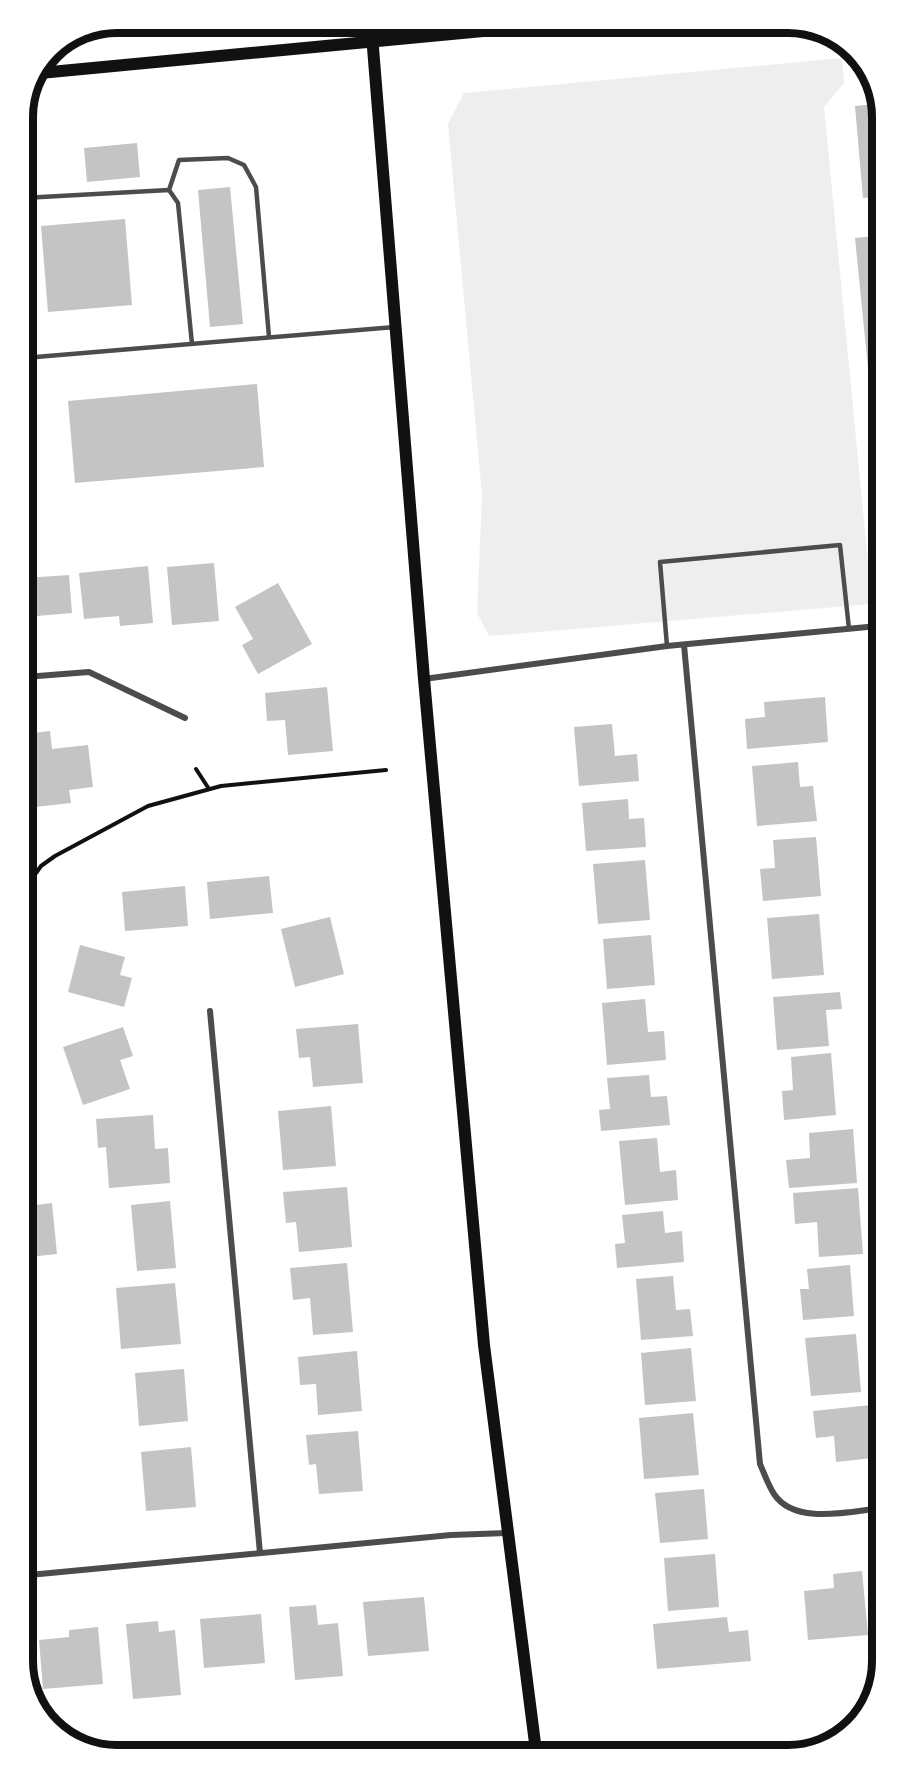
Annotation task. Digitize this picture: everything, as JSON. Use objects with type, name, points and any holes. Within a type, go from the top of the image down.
[{"type":"main road","points":[[372,33],[424,680],[484,1345],[535,1745]]},
{"type":"main road","points":[[46,72],[459,33]]},
{"type":"street","points":[[424,680],[667,646],[872,627]]},
{"type":"street","points":[[684,645],[760,1464],[774,1496],[793,1509],[816,1514],[872,1509]]},
{"type":"street","points":[[33,677],[89,672],[185,717]]},
{"type":"street","points":[[210,1011],[260,1553]]},
{"type":"street","points":[[33,1575],[451,1535],[507,1533]]},
{"type":"lane","points":[[169,190],[179,160],[228,158],[244,165],[256,187],[269,337]]},
{"type":"lane","points":[[33,197],[169,190]]},
{"type":"lane","points":[[169,190],[178,203],[192,344]]},
{"type":"lane","points":[[33,357],[397,326]]},
{"type":"lane","points":[[667,646],[660,562],[840,545],[849,629]]},
{"type":"path","points":[[196,769],[209,789]]},
{"type":"path","points":[[33,878],[41,867],[55,856],[148,806],[209,789],[386,770]]},
{"type":"shaded area","points":[[842,58],[844,83],[824,107],[872,604],[489,636],[477,613],[482,495],[448,124],[464,93]]},
{"type":"building","points":[[870,105],[872,197],[863,198],[855,106]]},
{"type":"building","points":[[137,143],[140,177],[87,182],[84,148]]},
{"type":"building","points":[[230,187],[243,324],[210,327],[198,190]]},
{"type":"building","points":[[125,219],[132,305],[48,312],[41,226]]},
{"type":"building","points":[[872,236],[872,388],[870,388],[855,238]]},
{"type":"building","points":[[257,384],[264,467],[75,483],[68,401]]},
{"type":"building","points":[[214,563],[219,621],[172,625],[167,567]]},
{"type":"building","points":[[148,566],[153,623],[120,626],[119,616],[84,619],[79,573]]},
{"type":"building","points":[[69,575],[72,613],[33,616],[33,577]]},
{"type":"building","points":[[278,583],[312,644],[258,674],[242,645],[253,639],[235,607]]},
{"type":"building","points":[[327,687],[333,751],[288,755],[285,720],[267,721],[265,693]]},
{"type":"building","points":[[825,697],[828,742],[747,749],[745,719],[765,717],[764,702]]},
{"type":"building","points":[[612,724],[615,756],[637,754],[639,781],[579,786],[574,727]]},
{"type":"building","points":[[50,731],[52,749],[88,745],[93,787],[69,790],[71,803],[33,807],[33,733]]},
{"type":"building","points":[[798,762],[800,787],[813,786],[817,821],[757,826],[752,766]]},
{"type":"building","points":[[628,799],[629,819],[644,818],[646,847],[586,851],[582,803]]},
{"type":"building","points":[[816,837],[821,896],[763,901],[760,869],[775,868],[773,840]]},
{"type":"building","points":[[645,860],[650,920],[598,924],[593,864]]},
{"type":"building","points":[[269,876],[273,913],[210,919],[207,882]]},
{"type":"building","points":[[185,886],[188,926],[125,931],[122,892]]},
{"type":"building","points":[[819,914],[824,975],[772,979],[767,918]]},
{"type":"building","points":[[330,917],[344,974],[295,987],[281,929]]},
{"type":"building","points":[[651,935],[655,985],[607,989],[603,939]]},
{"type":"building","points":[[80,945],[125,957],[120,975],[132,978],[124,1007],[68,992]]},
{"type":"building","points":[[840,992],[842,1009],[826,1010],[829,1046],[777,1050],[773,997]]},
{"type":"building","points":[[645,999],[648,1032],[664,1031],[666,1060],[607,1065],[602,1003]]},
{"type":"building","points":[[358,1024],[363,1083],[313,1087],[310,1057],[299,1058],[296,1029]]},
{"type":"building","points":[[123,1027],[133,1056],[120,1060],[130,1089],[83,1105],[63,1047]]},
{"type":"building","points":[[831,1053],[836,1115],[784,1120],[782,1091],[793,1090],[791,1057]]},
{"type":"building","points":[[649,1075],[651,1097],[667,1096],[670,1125],[601,1131],[599,1110],[610,1109],[607,1078]]},
{"type":"building","points":[[331,1106],[336,1166],[283,1170],[278,1111]]},
{"type":"building","points":[[153,1115],[155,1149],[168,1148],[170,1183],[109,1188],[106,1147],[98,1148],[96,1119]]},
{"type":"building","points":[[853,1129],[857,1183],[789,1188],[786,1160],[810,1158],[809,1133]]},
{"type":"building","points":[[657,1138],[660,1172],[676,1170],[678,1200],[625,1205],[619,1141]]},
{"type":"building","points":[[347,1187],[352,1247],[299,1252],[296,1222],[286,1223],[283,1192]]},
{"type":"building","points":[[858,1188],[863,1254],[819,1257],[817,1222],[795,1224],[793,1193]]},
{"type":"building","points":[[170,1201],[176,1268],[137,1271],[131,1205]]},
{"type":"building","points":[[52,1203],[57,1254],[33,1256],[33,1205]]},
{"type":"building","points":[[663,1211],[665,1233],[682,1231],[684,1262],[617,1268],[615,1244],[625,1243],[622,1215]]},
{"type":"building","points":[[347,1263],[353,1332],[313,1335],[310,1298],[293,1300],[290,1268]]},
{"type":"building","points":[[850,1265],[854,1316],[803,1320],[800,1289],[809,1289],[807,1269]]},
{"type":"building","points":[[673,1276],[676,1310],[690,1309],[693,1336],[641,1340],[636,1279]]},
{"type":"building","points":[[175,1283],[181,1344],[121,1349],[116,1288]]},
{"type":"building","points":[[856,1334],[861,1392],[811,1396],[805,1338]]},
{"type":"building","points":[[691,1348],[696,1401],[645,1405],[641,1353]]},
{"type":"building","points":[[357,1351],[362,1411],[318,1415],[316,1384],[300,1385],[298,1357]]},
{"type":"building","points":[[184,1369],[188,1421],[139,1426],[135,1373]]},
{"type":"building","points":[[872,1405],[872,1433],[870,1433],[872,1458],[836,1462],[834,1436],[816,1438],[813,1411]]},
{"type":"building","points":[[693,1413],[699,1475],[644,1479],[639,1418]]},
{"type":"building","points":[[358,1431],[363,1491],[319,1494],[316,1464],[309,1465],[306,1435]]},
{"type":"building","points":[[191,1447],[196,1507],[146,1511],[141,1452]]},
{"type":"building","points":[[704,1489],[708,1539],[660,1543],[655,1493]]},
{"type":"building","points":[[715,1554],[719,1607],[668,1611],[664,1558]]},
{"type":"building","points":[[862,1571],[868,1635],[808,1640],[804,1591],[834,1588],[833,1574]]},
{"type":"building","points":[[424,1597],[429,1651],[368,1656],[363,1602]]},
{"type":"building","points":[[316,1605],[318,1625],[338,1623],[343,1676],[295,1680],[289,1607]]},
{"type":"building","points":[[261,1614],[265,1663],[204,1668],[200,1619]]},
{"type":"building","points":[[727,1617],[729,1632],[748,1630],[751,1661],[657,1669],[653,1624]]},
{"type":"building","points":[[158,1621],[159,1632],[175,1630],[181,1695],[133,1699],[126,1624]]},
{"type":"building","points":[[98,1627],[103,1684],[43,1689],[39,1640],[69,1637],[69,1630]]}]
